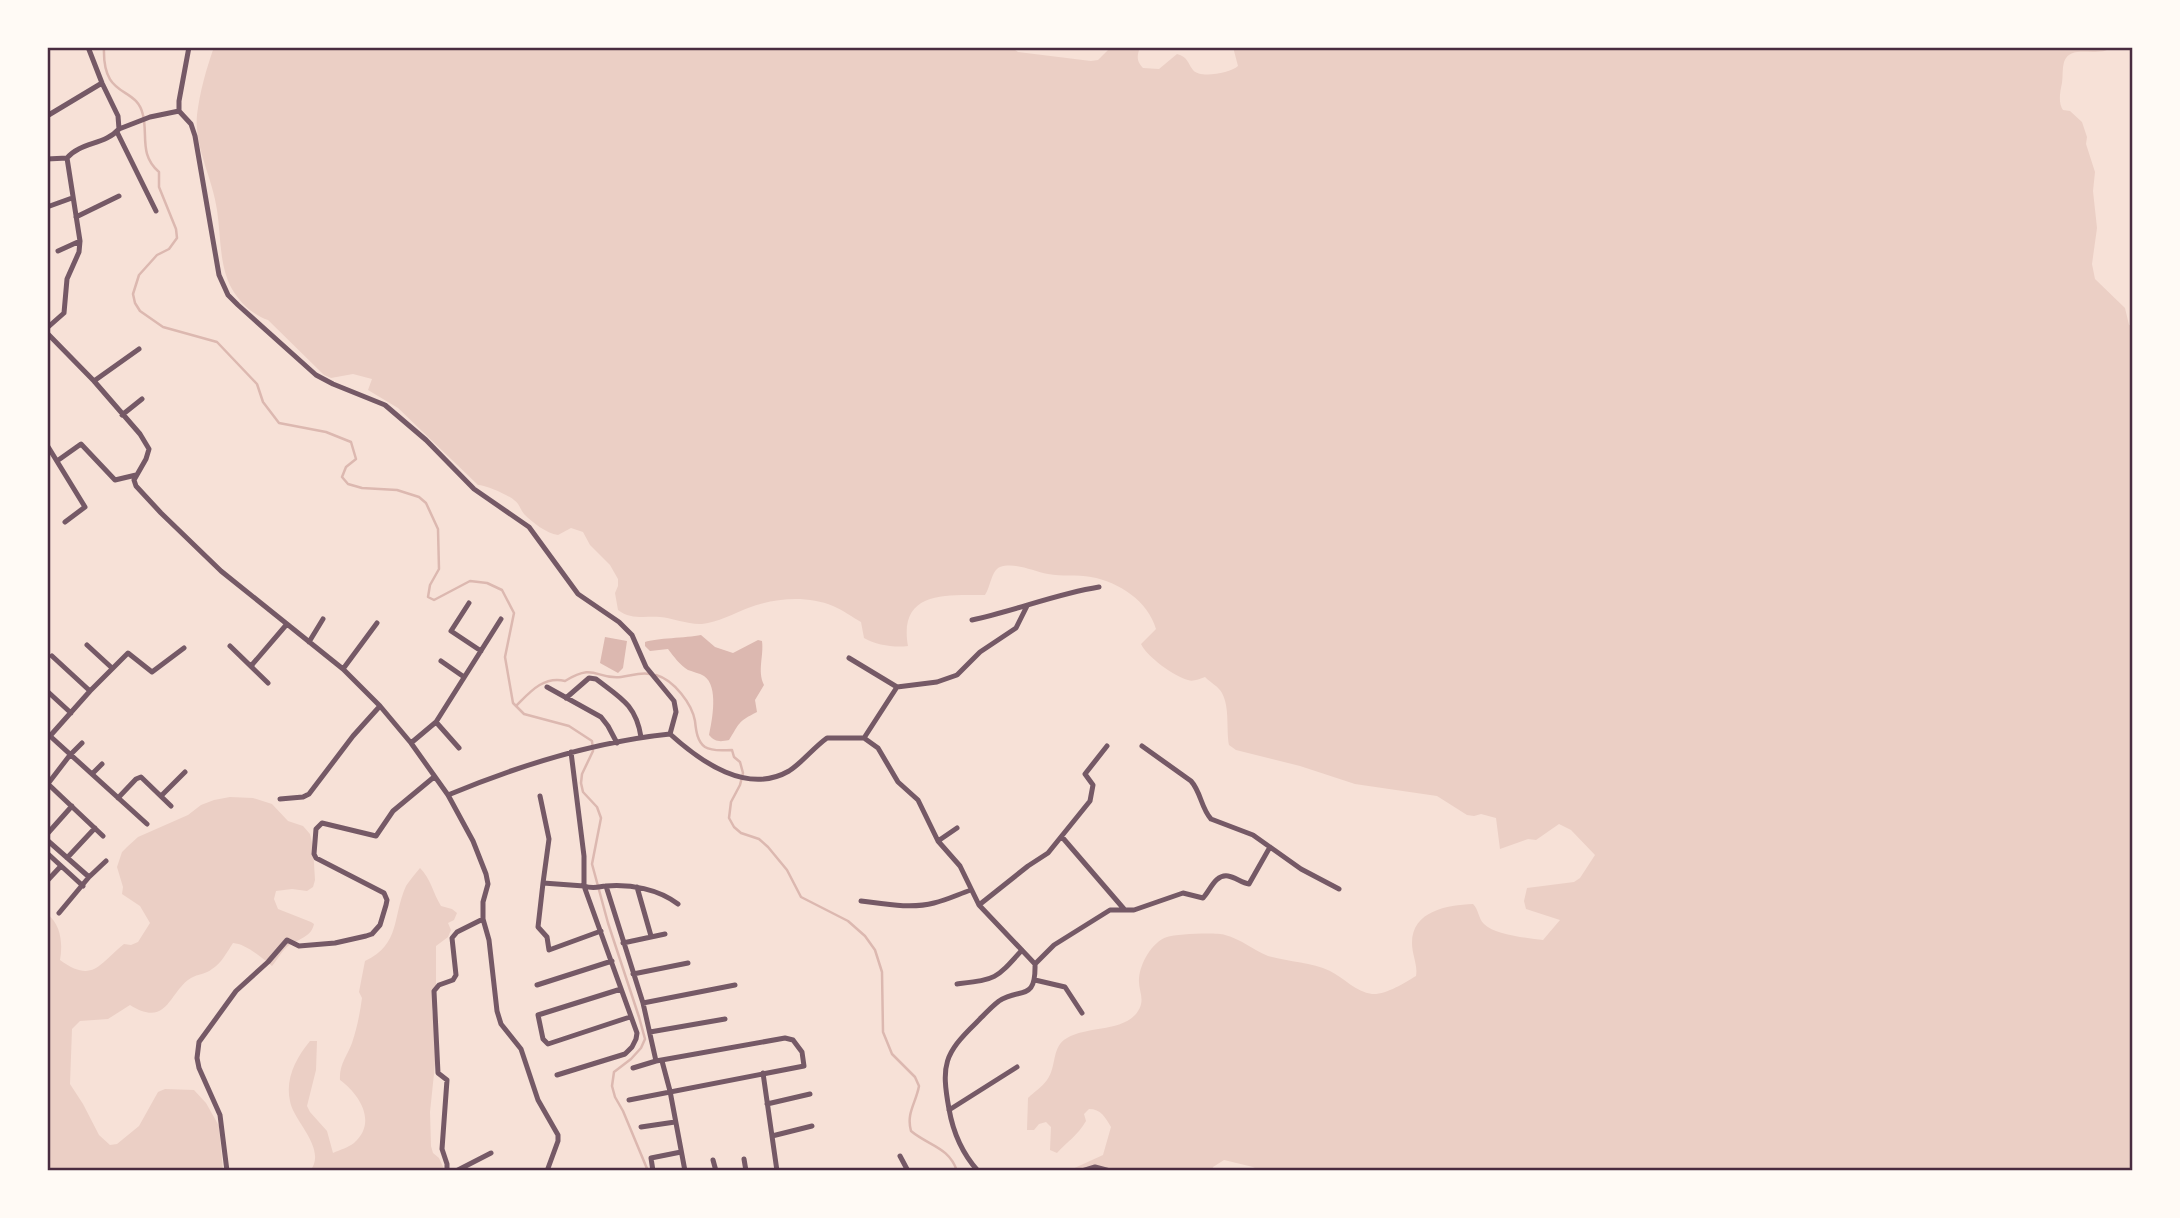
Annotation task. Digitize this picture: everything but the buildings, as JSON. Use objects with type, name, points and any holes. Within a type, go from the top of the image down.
[{"type":"street","points":[[88,47],[118,116],[118,131],[156,211]]},
{"type":"street","points":[[189,47],[179,111],[191,124],[195,136],[219,275],[228,295],[316,375],[385,405],[426,440],[474,489],[529,527],[578,594],[619,622],[632,635],[652,677],[674,701],[676,712],[670,734]]},
{"type":"street","points":[[47,116],[102,83]]},
{"type":"street","points":[[47,159],[67,158],[75,150],[106,140],[142,120],[179,111]]},
{"type":"street","points":[[67,158],[80,241],[79,252],[67,279],[64,313],[47,331],[140,434],[149,449],[134,480],[136,486],[221,571],[342,669],[380,706],[411,743],[448,795],[473,841],[486,874],[488,884],[483,902],[483,919],[489,940],[501,1024],[522,1049],[538,1100],[558,1135],[547,1171]]},
{"type":"street","points":[[76,217],[120,197]]},
{"type":"street","points":[[47,207],[72,198]]},
{"type":"street","points":[[58,251],[80,241]]},
{"type":"street","points":[[94,381],[139,349]]},
{"type":"street","points":[[122,415],[142,399]]},
{"type":"street","points":[[57,461],[81,444],[115,480],[136,475]]},
{"type":"street","points":[[47,445],[85,507],[65,522]]},
{"type":"street","points":[[972,620],[1048,598],[1099,587]]},
{"type":"street","points":[[469,603],[451,631],[481,651]]},
{"type":"street","points":[[849,658],[897,687],[937,682],[957,675],[980,652],[1016,628],[1027,606]]},
{"type":"street","points":[[309,642],[323,619]]},
{"type":"street","points":[[411,743],[436,722],[501,619]]},
{"type":"street","points":[[342,669],[377,623]]},
{"type":"street","points":[[251,666],[287,624]]},
{"type":"street","points":[[88,645],[112,668]]},
{"type":"street","points":[[230,646],[268,683]]},
{"type":"street","points":[[147,824],[49,735],[128,653],[152,672],[184,648]]},
{"type":"street","points":[[52,656],[90,691]]},
{"type":"street","points":[[441,661],[464,677]]},
{"type":"street","points":[[566,698],[589,678],[596,679],[633,710],[642,737]]},
{"type":"street","points":[[864,738],[897,687]]},
{"type":"street","points":[[547,688],[601,717],[617,743]]},
{"type":"street","points":[[47,691],[71,713]]},
{"type":"street","points":[[280,799],[309,794],[353,736],[380,706]]},
{"type":"street","points":[[436,722],[459,748]]},
{"type":"street","points":[[448,795],[501,774],[571,752],[642,737],[670,734],[698,758],[738,777],[750,779],[768,778],[792,769],[827,738],[864,738],[878,748],[898,782],[918,800],[938,841],[960,866],[979,905],[1035,964],[1035,981],[1031,987],[1025,992],[1000,1000],[953,1048],[946,1064],[944,1076],[949,1110],[957,1140],[974,1169]]},
{"type":"street","points":[[82,743],[48,784],[103,836]]},
{"type":"street","points":[[979,905],[1027,866],[1048,853],[1062,837],[1090,800],[1093,785],[1085,774],[1107,746]]},
{"type":"street","points":[[1142,746],[1191,781],[1211,819],[1249,833],[1301,869],[1339,890]]},
{"type":"street","points":[[558,1075],[625,1054],[636,1039],[637,1033],[584,886],[584,856],[571,752]]},
{"type":"street","points":[[92,774],[102,764]]},
{"type":"street","points":[[161,796],[185,772]]},
{"type":"street","points":[[118,798],[139,777],[171,806]]},
{"type":"street","points":[[227,1171],[220,1115],[199,1068],[199,1042],[236,991],[268,962],[287,940],[299,946],[335,943],[366,936],[376,929],[386,905],[384,893],[316,858],[316,829],[322,823],[376,835],[393,811],[434,777]]},
{"type":"street","points":[[540,796],[549,839],[538,927],[547,937],[549,950],[601,931]]},
{"type":"street","points":[[48,833],[72,806]]},
{"type":"street","points":[[67,858],[95,828]]},
{"type":"street","points":[[938,841],[957,828]]},
{"type":"street","points":[[1062,837],[1124,909]]},
{"type":"street","points":[[47,840],[89,877]]},
{"type":"street","points":[[1035,964],[1072,932],[1110,910],[1134,910],[1183,892],[1203,898],[1215,881],[1223,876],[1250,884],[1270,847]]},
{"type":"street","points":[[47,853],[83,886]]},
{"type":"street","points":[[60,913],[89,877],[106,861]]},
{"type":"street","points":[[47,881],[61,866]]},
{"type":"street","points":[[543,883],[594,889],[605,886],[637,887],[666,895],[678,904]]},
{"type":"street","points":[[605,886],[670,1091],[685,1171]]},
{"type":"street","points":[[637,887],[651,936]]},
{"type":"street","points":[[861,901],[897,906],[925,905],[971,890]]},
{"type":"street","points":[[447,1171],[442,1149],[447,1080],[438,1073],[434,991],[439,985],[453,980],[456,975],[452,938],[457,932],[483,919]]},
{"type":"street","points":[[623,943],[665,934]]},
{"type":"street","points":[[957,984],[992,979],[1022,950]]},
{"type":"street","points":[[537,985],[612,961]]},
{"type":"street","points":[[633,974],[688,964]]},
{"type":"street","points":[[1035,981],[1065,987],[1082,1013]]},
{"type":"street","points":[[643,1003],[735,985]]},
{"type":"street","points":[[621,989],[538,1015],[543,1039],[548,1044],[630,1017]]},
{"type":"street","points":[[650,1032],[725,1019]]},
{"type":"street","points":[[629,1100],[804,1066],[802,1052],[793,1040],[780,1039],[632,1068]]},
{"type":"street","points":[[949,1110],[1017,1067]]},
{"type":"street","points":[[763,1073],[777,1171]]},
{"type":"street","points":[[767,1104],[810,1094]]},
{"type":"street","points":[[641,1127],[675,1122]]},
{"type":"street","points":[[772,1136],[812,1126]]},
{"type":"street","points":[[653,1171],[651,1158],[681,1152]]},
{"type":"street","points":[[456,1171],[491,1153]]},
{"type":"street","points":[[900,1156],[908,1171]]},
{"type":"street","points":[[744,1158],[746,1171]]},
{"type":"street","points":[[713,1160],[716,1171]]},
{"type":"street","points":[[1082,1171],[1096,1167],[1110,1171]]},
{"type":"shaded area","points":[[214,47],[1011,47],[1018,52],[1091,61],[1098,60],[1111,47],[1140,47],[1138,58],[1143,68],[1159,69],[1177,54],[1185,58],[1197,73],[1208,75],[1222,73],[1238,66],[1233,47],[2113,47],[2099,52],[2078,52],[2067,56],[2063,65],[2060,104],[2063,110],[2070,111],[2082,122],[2095,172],[2093,191],[2097,228],[2092,264],[2095,279],[2125,308],[2129,325],[2133,326],[2133,1171],[1261,1171],[1224,1160],[1213,1167],[1212,1171],[1068,1171],[1103,1155],[1111,1127],[1100,1112],[1089,1109],[1084,1114],[1086,1121],[1083,1126],[1057,1153],[1050,1150],[1051,1127],[1046,1122],[1039,1124],[1034,1130],[1027,1130],[1028,1098],[1047,1080],[1056,1052],[1067,1038],[1121,1024],[1136,1014],[1142,1000],[1139,979],[1142,966],[1156,943],[1167,937],[1187,934],[1225,935],[1268,956],[1323,968],[1361,991],[1383,993],[1416,976],[1412,943],[1414,932],[1424,917],[1442,908],[1473,904],[1482,922],[1489,928],[1543,940],[1560,920],[1526,909],[1524,901],[1527,888],[1574,882],[1580,878],[1595,855],[1571,830],[1559,824],[1536,840],[1528,839],[1500,849],[1496,818],[1481,814],[1467,815],[1437,796],[1355,784],[1300,766],[1236,750],[1229,745],[1226,705],[1221,691],[1205,677],[1190,681],[1176,675],[1149,654],[1141,644],[1156,629],[1146,610],[1122,588],[1086,576],[1053,575],[1018,566],[1000,567],[985,595],[941,596],[918,605],[910,614],[907,628],[908,646],[903,647],[880,644],[864,638],[861,622],[837,608],[812,600],[769,602],[702,624],[623,613],[618,610],[615,593],[618,579],[610,565],[590,545],[583,532],[571,528],[558,535],[549,532],[528,517],[511,498],[478,485],[398,408],[368,390],[372,379],[353,374],[331,378],[324,375],[268,320],[252,312],[235,294],[225,271],[215,198],[198,139],[197,115]]},
{"type":"shaded area","points":[[701,635],[715,647],[733,653],[758,640],[762,641],[761,674],[764,685],[755,700],[757,712],[740,723],[729,740],[718,741],[709,735],[713,695],[709,681],[685,668],[668,649],[650,651],[645,646],[645,642],[650,641]]},
{"type":"shaded area","points":[[605,637],[627,641],[623,668],[618,673],[600,663]]},
{"type":"shaded area","points":[[230,797],[253,798],[272,804],[288,821],[303,826],[310,834],[315,880],[313,887],[307,891],[276,891],[274,899],[278,909],[311,922],[314,924],[312,929],[287,947],[272,966],[248,948],[233,943],[218,964],[210,971],[191,978],[160,1010],[152,1013],[130,1005],[108,1019],[80,1021],[72,1029],[70,1084],[99,1135],[110,1145],[117,1144],[139,1126],[158,1092],[165,1089],[194,1090],[206,1103],[219,1126],[223,1171],[47,1171],[47,914],[52,918],[60,935],[60,960],[80,970],[95,968],[124,944],[138,942],[150,923],[140,906],[122,894],[123,887],[117,867],[122,852],[138,837],[188,815],[201,805]]},
{"type":"shaded area","points":[[420,868],[441,906],[457,913],[454,920],[448,923],[451,930],[448,937],[436,946],[436,989],[432,1011],[437,1045],[430,1112],[431,1146],[445,1171],[310,1171],[315,1154],[308,1135],[292,1109],[290,1077],[300,1054],[310,1041],[317,1041],[316,1070],[307,1106],[327,1131],[333,1153],[354,1143],[365,1126],[365,1118],[359,1101],[340,1080],[340,1075],[358,1021],[362,998],[359,992],[365,961],[377,954],[390,938],[406,886]]},
{"type":"waterway","points":[[104,47],[108,76],[120,90],[134,99],[143,115],[146,152],[159,172],[159,187],[176,229],[177,238],[169,249],[157,255],[139,275],[133,294],[140,311],[163,327],[217,342],[257,384],[263,402],[279,423],[326,432],[351,442],[356,459],[346,467],[342,477],[348,484],[362,488],[397,490],[419,497],[426,503],[438,529],[439,569],[430,585],[428,597],[434,600],[470,581],[487,583],[502,590],[514,613],[505,657],[513,703],[524,714],[569,726],[592,741],[593,751],[582,774],[581,783],[583,792],[597,807],[601,818],[592,864],[645,1039],[631,1059],[614,1072],[612,1086],[648,1171]]},
{"type":"waterway","points":[[516,706],[544,683],[565,681],[583,673],[612,677],[650,674]]},
{"type":"waterway","points":[[656,675],[669,682],[686,700],[702,745],[711,750],[732,750],[734,757],[740,762],[743,773],[731,802],[729,818],[734,827],[741,833],[759,839],[768,847],[787,870],[801,897],[848,921],[865,936],[875,950],[882,972],[883,1032],[892,1054],[915,1077],[919,1086],[911,1113],[911,1131],[944,1152],[957,1171]]}]
